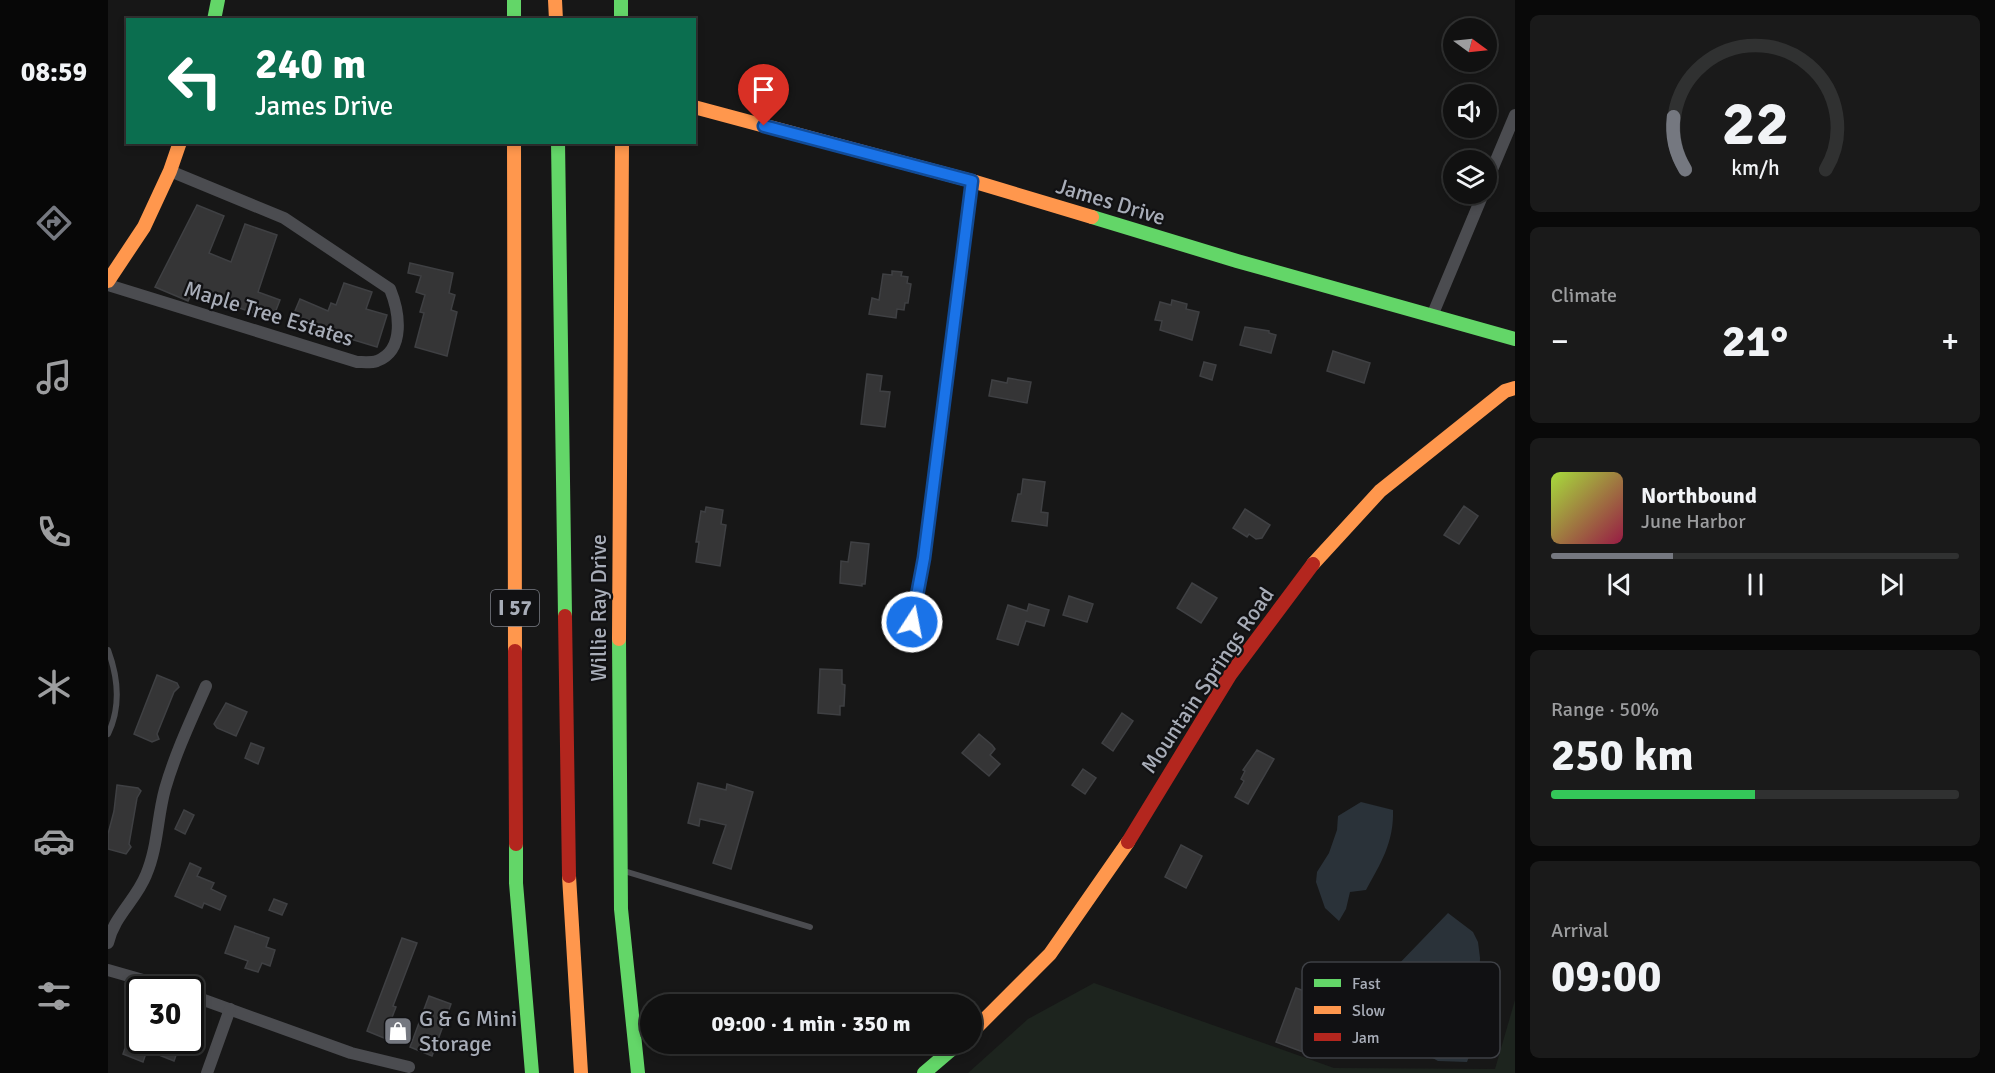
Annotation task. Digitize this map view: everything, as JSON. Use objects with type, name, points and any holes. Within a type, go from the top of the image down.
[{"type":"main road","points":[[214,18],[218,0]]},
{"type":"main road","points":[[514,0],[514,18]]},
{"type":"main road","points":[[555,0],[556,18]]},
{"type":"main road","points":[[621,0],[621,18]]},
{"type":"main road","name":"James Drive","points":[[696,108],[972,181],[1238,261],[1515,339]]},
{"type":"main road","points":[[109,277],[144,227],[170,171],[179,144]]},
{"type":"main road","name":"I 57","points":[[514,144],[516,883],[532,1073]]},
{"type":"main road","name":"I 57","points":[[558,144],[569,892],[581,1073]]},
{"type":"main road","name":"Willie Ray Drive","points":[[622,144],[618,552],[621,909],[638,1073]]},
{"type":"main road","name":"Mountain Springs Road","points":[[982,1023],[1050,954],[1114,864],[1230,675],[1305,572],[1380,491],[1504,391],[1515,388]]},
{"type":"main road","points":[[924,1073],[946,1054]]},
{"type":"street","points":[[1497,158],[1515,115]]},
{"type":"street","name":"Maple Tree Estates","points":[[109,277],[357,362],[376,361],[390,351],[399,328],[396,304],[390,289],[284,218],[170,171]]},
{"type":"street","points":[[912,622],[924,558],[972,181]]},
{"type":"street","points":[[1432,316],[1479,204]]},
{"type":"street","points":[[108,943],[114,923],[135,896],[145,878],[154,854],[164,791],[176,756],[206,686]]},
{"type":"street","points":[[108,970],[129,976]]},
{"type":"street","points":[[204,1000],[351,1053],[409,1067]]},
{"type":"street","points":[[207,1073],[230,1009]]},
{"type":"lane","points":[[108,650],[117,686],[115,708],[108,734]]},
{"type":"lane","points":[[108,718],[115,708]]},
{"type":"lane","points":[[621,870],[810,927]]},
{"type":"shaded area","points":[[1361,802],[1393,810],[1393,822],[1389,842],[1366,890],[1350,892],[1346,909],[1339,921],[1325,908],[1316,882],[1317,872],[1329,853],[1337,830],[1338,816]]},
{"type":"shaded area","points":[[1448,913],[1473,932],[1478,942],[1480,962],[1401,962]]},
{"type":"shaded area","points":[[1094,983],[1334,1068],[1495,1069],[1515,1000],[1515,1073],[968,1073],[1028,1019]]},
{"type":"shaded area","points":[[1432,1058],[1468,1058],[1467,1062],[1438,1061]]},
{"type":"building","points":[[197,205],[224,216],[209,253],[231,262],[245,224],[277,235],[258,292],[280,300],[273,318],[216,300],[215,302],[192,293],[188,301],[155,287]]},
{"type":"building","points":[[410,263],[453,273],[449,293],[455,295],[451,310],[457,312],[447,356],[415,347],[424,313],[420,312],[425,295],[416,292],[421,276],[408,273]]},
{"type":"building","points":[[892,271],[902,272],[901,276],[908,277],[907,283],[911,284],[908,303],[905,303],[904,310],[897,309],[896,318],[869,314],[872,298],[879,300],[883,274],[892,275]]},
{"type":"building","points":[[344,283],[372,292],[366,309],[387,315],[377,347],[321,330],[292,318],[300,299],[328,311],[331,303],[336,305]]},
{"type":"building","points":[[1172,300],[1187,304],[1186,309],[1199,312],[1192,340],[1160,330],[1162,321],[1155,320],[1160,302],[1171,305]]},
{"type":"building","points":[[1245,327],[1269,331],[1276,335],[1271,353],[1240,345]]},
{"type":"building","points":[[1333,351],[1370,363],[1364,383],[1327,371]]},
{"type":"building","points":[[1204,362],[1216,365],[1212,380],[1200,376]]},
{"type":"building","points":[[867,374],[882,376],[880,391],[890,392],[885,427],[861,424]]},
{"type":"building","points":[[1008,378],[1031,382],[1027,403],[989,396],[992,380],[1007,383]]},
{"type":"building","points":[[1023,479],[1045,482],[1041,512],[1048,513],[1047,526],[1012,521],[1018,494],[1021,494]]},
{"type":"building","points":[[1464,506],[1478,516],[1459,544],[1444,535]]},
{"type":"building","points":[[706,507],[723,510],[721,524],[726,525],[720,566],[696,562],[699,542],[696,542],[701,511],[705,512]]},
{"type":"building","points":[[1245,509],[1270,525],[1262,538],[1256,539],[1249,534],[1247,537],[1233,528]]},
{"type":"building","points":[[851,542],[869,544],[865,584],[862,586],[840,583],[841,561],[848,562]]},
{"type":"building","points":[[1192,583],[1217,598],[1201,623],[1177,608]]},
{"type":"building","points":[[1069,596],[1093,604],[1087,622],[1063,615]]},
{"type":"building","points":[[1029,604],[1049,610],[1044,626],[1026,621],[1018,645],[997,639],[1008,605],[1027,611]]},
{"type":"building","points":[[820,669],[842,670],[842,684],[845,685],[844,706],[840,706],[840,715],[818,713]]},
{"type":"building","points":[[157,675],[177,683],[179,687],[174,692],[157,734],[159,739],[152,742],[134,734]]},
{"type":"building","points":[[226,703],[247,712],[236,736],[217,728],[214,724]]},
{"type":"building","points":[[1122,713],[1133,721],[1113,751],[1102,743]]},
{"type":"building","points":[[979,734],[995,749],[990,755],[1000,764],[989,776],[962,753]]},
{"type":"building","points":[[251,743],[264,748],[258,764],[245,758]]},
{"type":"building","points":[[1257,750],[1274,759],[1248,804],[1235,797],[1244,781],[1241,779],[1245,771],[1243,770]]},
{"type":"building","points":[[1083,769],[1096,778],[1085,794],[1072,785]]},
{"type":"building","points":[[698,783],[726,790],[727,784],[753,792],[731,869],[713,863],[726,825],[700,819],[699,826],[688,823]]},
{"type":"building","points":[[117,785],[138,788],[141,791],[137,798],[129,844],[131,847],[126,854],[108,849],[108,834]]},
{"type":"building","points":[[184,810],[194,815],[185,834],[175,829]]},
{"type":"building","points":[[1181,845],[1202,856],[1186,888],[1165,877]]},
{"type":"building","points":[[190,863],[201,868],[197,876],[214,883],[211,889],[226,896],[220,910],[204,903],[202,908],[175,896]]},
{"type":"building","points":[[274,899],[287,904],[282,915],[269,910]]},
{"type":"building","points":[[235,926],[269,938],[266,947],[275,950],[270,966],[262,963],[258,972],[245,968],[248,961],[225,953]]},
{"type":"building","points":[[402,938],[417,943],[393,1006],[396,1007],[384,1038],[367,1031]]},
{"type":"building","points":[[1296,988],[1302,990],[1302,1052],[1276,1042]]},
{"type":"building","points":[[429,996],[451,1004],[432,1056],[410,1047]]},
{"type":"building","points":[[126,1046],[126,1054],[146,1054],[143,1062],[123,1054]]},
{"type":"building","points":[[156,1054],[176,1054],[174,1061]]},
{"type":"traffic: fast","points":[[214,18],[218,0]]},
{"type":"traffic: fast","points":[[514,0],[514,18]]},
{"type":"traffic: fast","points":[[621,0],[621,18]]},
{"type":"traffic: fast","points":[[558,144],[565,616]]},
{"type":"traffic: fast","points":[[1092,217],[1237,261],[1515,339]]},
{"type":"traffic: fast","points":[[619,639],[621,909],[638,1073]]},
{"type":"traffic: fast","points":[[516,844],[516,883],[532,1073]]},
{"type":"traffic: fast","points":[[924,1073],[946,1054]]},
{"type":"traffic: slow","points":[[555,0],[556,18]]},
{"type":"traffic: slow","points":[[696,108],[972,181],[1092,217]]},
{"type":"traffic: slow","points":[[108,281],[144,227],[170,171],[179,144]]},
{"type":"traffic: slow","points":[[514,144],[515,651]]},
{"type":"traffic: slow","points":[[619,639],[622,144]]},
{"type":"traffic: slow","points":[[1313,564],[1380,491],[1505,391],[1515,388]]},
{"type":"traffic: slow","points":[[982,1022],[1050,954],[1128,842]]},
{"type":"traffic: slow","points":[[569,876],[581,1073]]},
{"type":"traffic: jam","points":[[1128,842],[1230,675],[1313,564]]},
{"type":"traffic: jam","points":[[565,616],[569,876]]},
{"type":"traffic: jam","points":[[515,651],[516,844]]},
{"type":"place","name":"G & G Mini Storage","points":[[398,1031]]},
{"type":"route","points":[[764,126],[972,181],[924,558],[912,622]]}]
